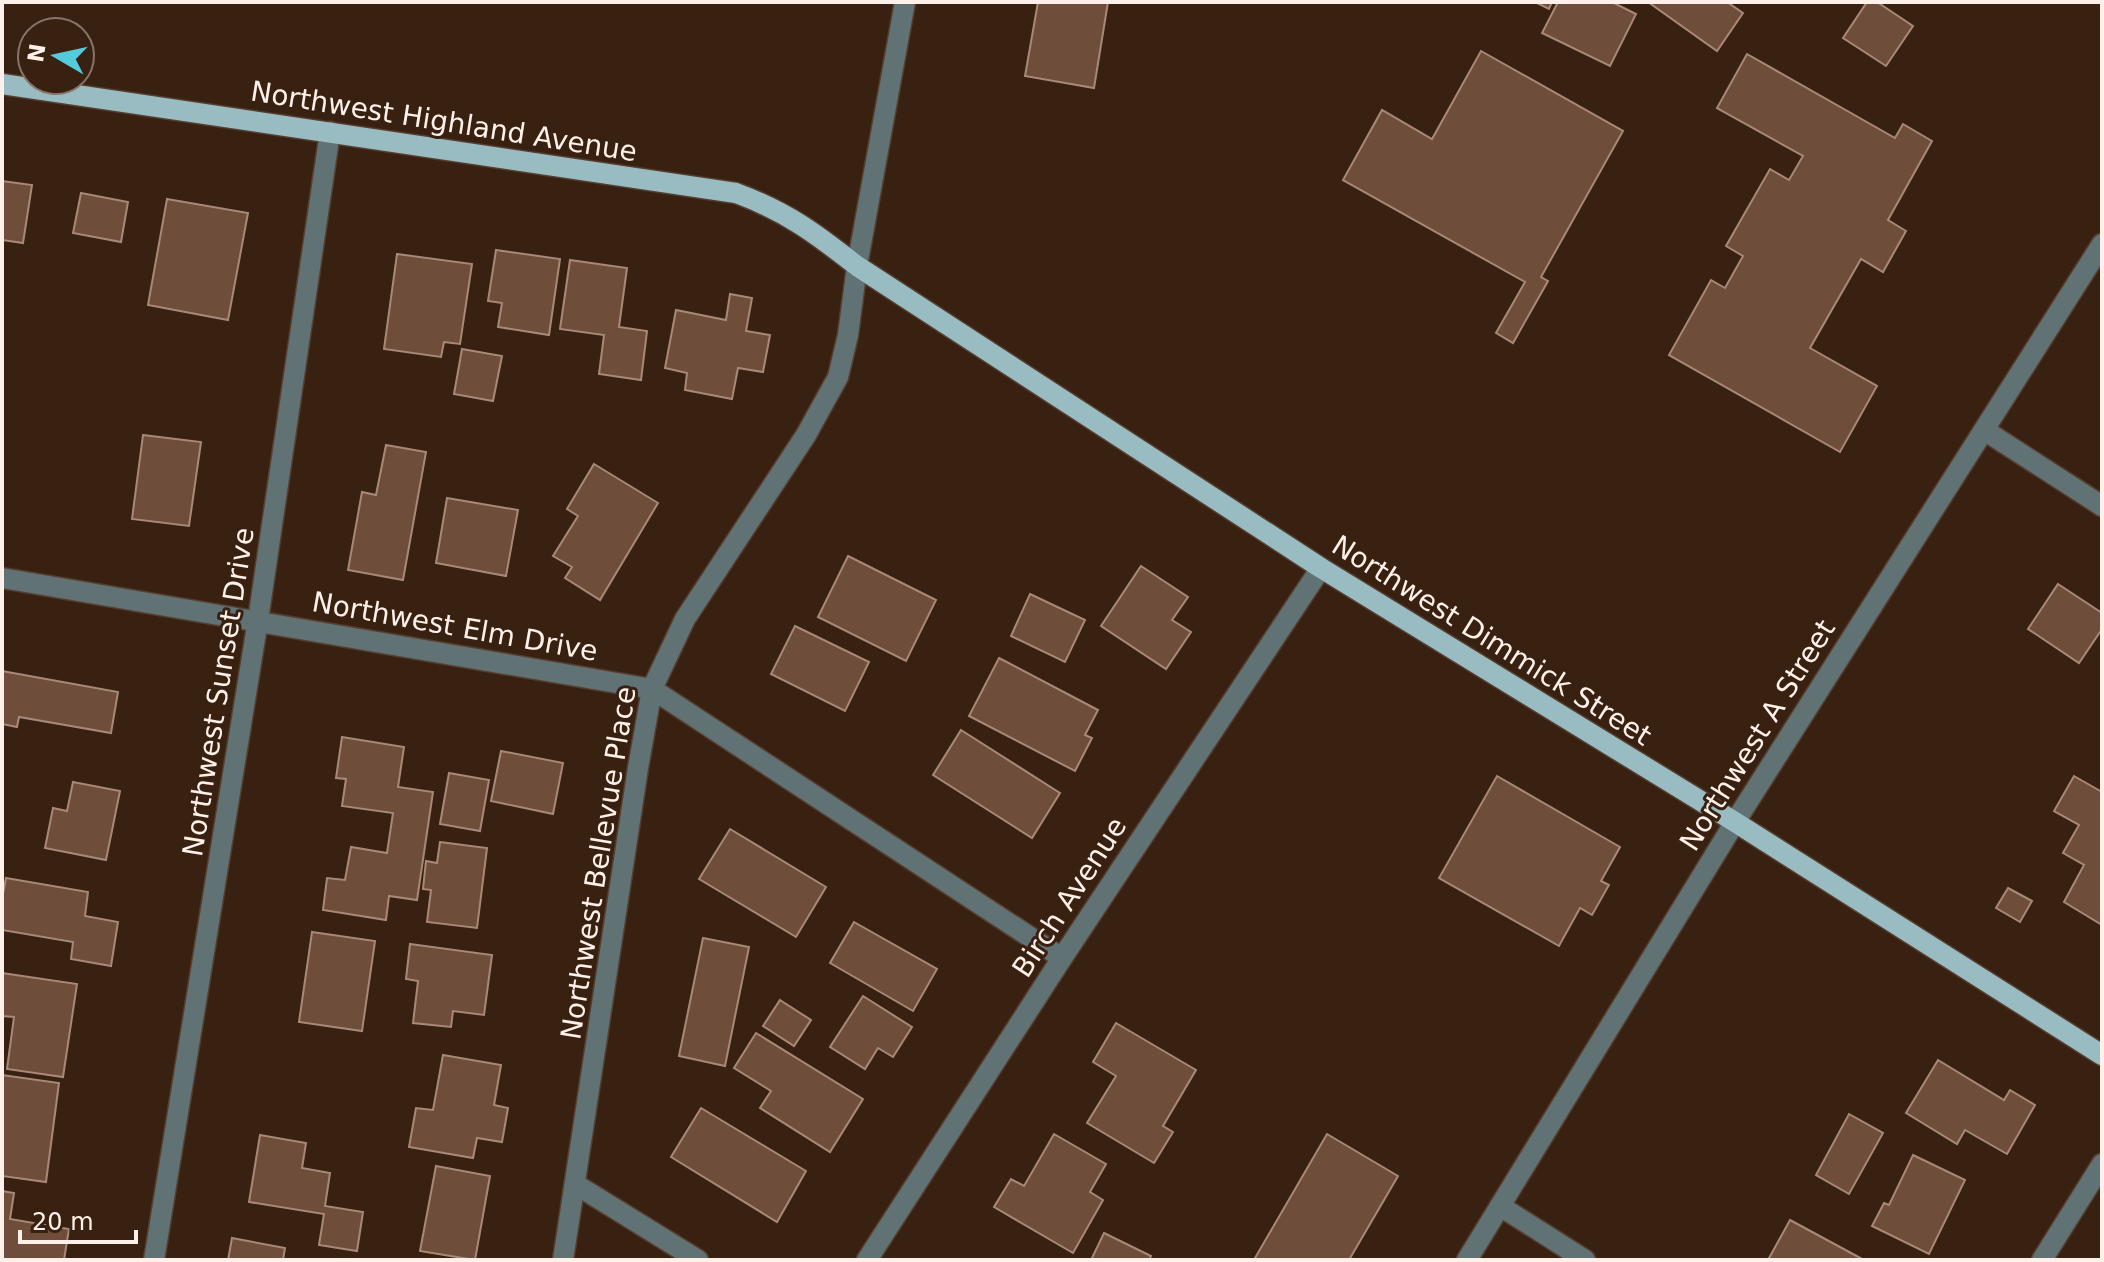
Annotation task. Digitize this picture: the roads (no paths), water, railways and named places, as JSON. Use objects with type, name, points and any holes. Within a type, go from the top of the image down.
[{"type":"main road","name":"Northwest Highland Avenue","points":[[2,84],[736,193],[772,206],[811,230],[857,266]]},
{"type":"main road","name":"Northwest Dimmick Street","points":[[857,266],[1321,568],[1735,822],[2102,1055]]},
{"type":"street","name":"Northwest Bellevue Place","points":[[563,1260],[652,689],[685,619],[806,435],[838,377],[848,335],[857,266],[905,2]]},
{"type":"street","name":"Northwest Sunset Drive","points":[[154,1260],[258,620],[330,132]]},
{"type":"street","name":"Northwest A Street","points":[[1467,1260],[1735,822],[2102,244]]},
{"type":"street","points":[[1984,430],[2102,506]]},
{"type":"street","name":"Birch Avenue","points":[[867,1260],[1062,958],[1321,568]]},
{"type":"street","name":"Northwest Elm Drive","points":[[2,578],[652,689],[1062,958]]},
{"type":"street","points":[[2042,1260],[2102,1164]]},
{"type":"street","points":[[575,1184],[698,1260]]},
{"type":"street","points":[[1500,1206],[1585,1260]]}]
